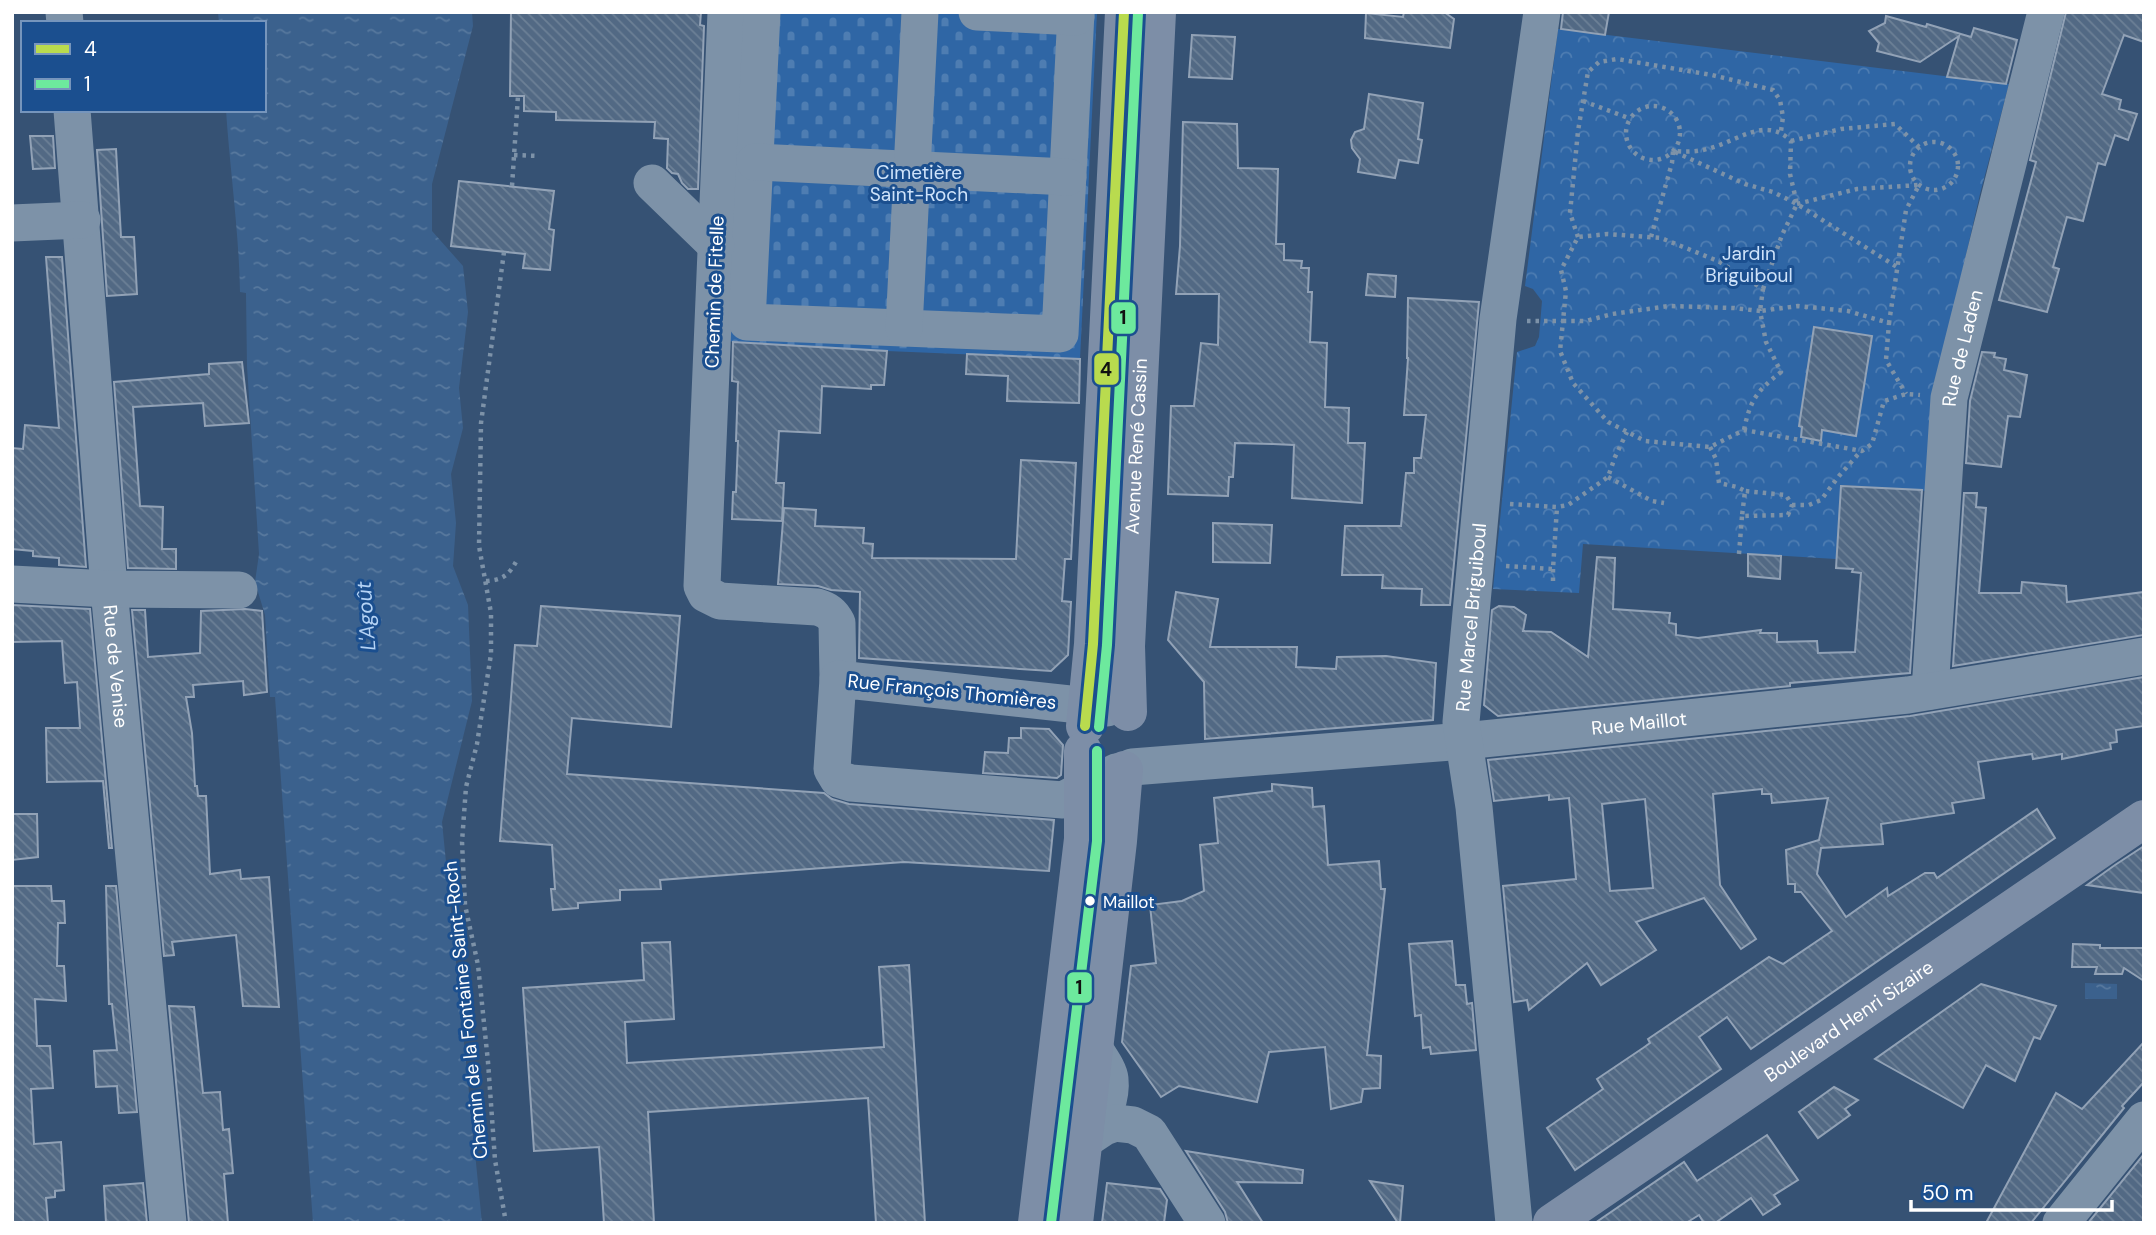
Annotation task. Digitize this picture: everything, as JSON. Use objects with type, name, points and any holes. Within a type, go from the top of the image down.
[{"type":"main road","name":"Avenue René Cassin","points":[[1098,720],[1093,644],[1124,12]]},
{"type":"main road","name":"Avenue René Cassin","points":[[1098,720],[1126,646],[1157,12]]},
{"type":"main road","points":[[1037,1223],[1100,788],[1105,771],[1088,760],[1098,720],[1137,718],[1146,738],[1140,759],[1100,788]]},
{"type":"main road","points":[[1074,1223],[1088,1137],[1094,1048],[1117,855],[1100,788]]},
{"type":"main road","name":"Boulevard Henri Sizaire","points":[[1552,1223],[2144,819]]},
{"type":"street","name":"Chemin de Fitelle","points":[[703,571],[726,12]]},
{"type":"street","points":[[762,12],[747,322],[1060,334],[1076,14],[978,12]]},
{"type":"street","points":[[904,328],[920,12]]},
{"type":"street","name":"Rue Marcel Briguiboul","points":[[1514,1223],[1460,808],[1469,767],[1461,722],[1498,319],[1542,12]]},
{"type":"street","name":"Rue de Laden","points":[[1930,691],[1949,398],[2046,12]]},
{"type":"street","name":"Rue de Venise","points":[[72,112],[109,589],[168,1223]]},
{"type":"street","points":[[755,162],[1068,177]]},
{"type":"street","points":[[652,183],[716,245]]},
{"type":"street","points":[[12,223],[82,220]]},
{"type":"street","name":"Rue François Thomières","points":[[703,571],[702,586],[706,594],[720,601],[817,607],[833,615],[838,631],[838,679],[832,769],[838,779],[851,783],[971,794],[1100,788]]},
{"type":"street","points":[[12,584],[109,589],[239,590]]},
{"type":"street","name":"Rue Maillot","points":[[1100,788],[1464,741],[1930,691],[2144,656]]},
{"type":"street","name":"Rue François Thomières","points":[[838,679],[1098,720]]},
{"type":"street","points":[[2061,1223],[2144,1120]]},
{"type":"street","points":[[1088,1137],[1115,1123],[1133,1125],[1149,1133],[1207,1223]]},
{"type":"path","points":[[1781,131],[1783,117],[1780,100],[1773,90],[1712,75],[1617,59],[1599,62],[1588,72],[1578,131],[1570,213],[1578,237],[1561,270],[1566,291],[1560,351],[1573,383],[1608,422],[1645,441],[1710,447],[1744,430],[1862,451]]},
{"type":"path","points":[[513,186],[518,96]]},
{"type":"path","points":[[1584,101],[1630,119]]},
{"type":"path","points":[[1651,237],[1674,151],[1680,135],[1676,118],[1670,111],[1662,107],[1644,108],[1636,112],[1630,119],[1626,136],[1633,152],[1641,157],[1658,160],[1674,151],[1708,149],[1765,129],[1781,131],[1791,141],[1790,174],[1797,204],[1782,235],[1763,289],[1760,311],[1766,342],[1780,372],[1762,387],[1749,407],[1744,430]]},
{"type":"path","points":[[1791,141],[1841,129],[1895,124],[1919,147]]},
{"type":"path","points":[[1926,143],[1943,143],[1956,154],[1959,171],[1950,185],[1934,190],[1919,185],[1910,166],[1911,158],[1919,147],[1926,143]]},
{"type":"path","points":[[1674,151],[1745,184],[1773,192],[1797,204],[1897,267]]},
{"type":"path","points":[[514,155],[539,156]]},
{"type":"path","points":[[1797,204],[1857,189],[1885,185],[1919,185]]},
{"type":"path","points":[[1906,394],[1886,360],[1906,210],[1919,185]]},
{"type":"path","points":[[1578,237],[1608,234],[1661,238],[1718,261],[1763,289]]},
{"type":"path","name":"Chemin de la Fontaine Saint-Roch","points":[[504,252],[481,423],[479,545],[491,613],[491,654],[477,744],[466,786],[462,842],[465,905],[478,965],[495,1160],[506,1223]]},
{"type":"path","points":[[1498,319],[1586,321],[1612,314],[1669,306],[1760,311],[1798,306],[1848,311],[1889,323]]},
{"type":"path","points":[[1792,505],[1809,505],[1821,500],[1839,476],[1872,444],[1884,401],[1906,394],[1949,398]]},
{"type":"path","points":[[1507,504],[1557,507],[1568,505],[1608,477],[1628,432]]},
{"type":"path","points":[[1710,447],[1716,459],[1719,483],[1745,491],[1786,495],[1792,505]]},
{"type":"path","points":[[1608,477],[1652,501],[1664,503]]},
{"type":"path","points":[[1739,554],[1745,491]]},
{"type":"path","points":[[1742,516],[1788,515],[1792,505]]},
{"type":"path","points":[[1553,582],[1557,507]]},
{"type":"path","points":[[486,581],[501,580],[507,576],[517,560]]},
{"type":"path","points":[[1503,566],[1553,569]]},
{"type":"green space","name":"Cimetière Saint-Roch","points":[[738,12],[1097,12],[1080,359],[723,341]]},
{"type":"green space","name":"Jardin Briguiboul","points":[[1558,29],[2009,84],[1980,194],[1945,347],[1933,386],[1929,491],[1841,485],[1836,559],[1583,544],[1579,593],[1493,589],[1517,352],[1535,346],[1539,337],[1542,301],[1533,289],[1525,286]]},
{"type":"water","name":"L'Agoût","points":[[218,12],[472,12],[473,26],[432,184],[432,231],[463,266],[468,312],[459,388],[463,428],[451,474],[456,523],[453,566],[468,605],[472,701],[442,822],[482,1223],[313,1223],[275,697],[270,697],[265,615],[255,582],[259,554],[247,366],[246,293],[240,292],[226,112],[266,112],[266,21],[219,21]]},
{"type":"water","points":[[2085,983],[2117,984],[2117,999],[2085,999]]},
{"type":"building","points":[[511,12],[701,12],[700,25],[704,26],[698,189],[688,189],[678,174],[667,168],[668,139],[654,138],[655,122],[556,120],[556,112],[524,111],[524,96],[510,96]]},
{"type":"building","points":[[1404,12],[1444,12],[1454,19],[1450,48],[1365,38],[1366,13],[1403,17]]},
{"type":"building","points":[[1563,12],[1609,12],[1605,35],[1561,29]]},
{"type":"building","points":[[2066,12],[2144,12],[2144,42],[2124,35],[2102,94],[2121,100],[2119,109],[2137,114],[2128,140],[2115,135],[2105,165],[2098,163],[2083,221],[2067,217],[2053,267],[2059,269],[2047,312],[1999,300],[2036,162],[2030,160]]},
{"type":"building","points":[[1886,16],[1971,37],[1974,28],[2017,40],[2006,84],[1947,77],[1959,36],[1920,62],[1877,51],[1879,43],[1869,31],[1885,23]]},
{"type":"building","points":[[1192,35],[1235,37],[1232,79],[1189,77]]},
{"type":"building","points":[[1369,94],[1423,103],[1418,163],[1399,160],[1395,178],[1358,172],[1360,159],[1352,148],[1351,140],[1355,132],[1364,129]]},
{"type":"building","points":[[1183,122],[1237,124],[1238,168],[1278,169],[1276,244],[1284,244],[1284,260],[1302,261],[1301,268],[1309,268],[1308,292],[1312,292],[1310,342],[1327,343],[1325,407],[1349,408],[1348,443],[1365,443],[1362,503],[1292,498],[1294,445],[1273,444],[1235,443],[1233,477],[1229,477],[1228,496],[1168,494],[1171,406],[1194,406],[1201,343],[1218,345],[1219,294],[1176,294]]},
{"type":"building","points":[[30,136],[53,136],[55,168],[33,169]]},
{"type":"building","points":[[116,149],[121,237],[134,237],[137,294],[107,296],[97,150]]},
{"type":"building","points":[[459,181],[554,191],[549,229],[554,230],[550,270],[523,268],[525,254],[451,246]]},
{"type":"building","points":[[46,257],[62,257],[86,567],[59,565],[59,558],[33,556],[33,551],[12,549],[12,448],[23,449],[25,425],[59,428]]},
{"type":"building","points":[[1368,274],[1396,276],[1395,297],[1366,295]]},
{"type":"building","points":[[1408,298],[1479,302],[1450,605],[1421,605],[1422,589],[1382,588],[1383,575],[1342,575],[1345,526],[1401,526],[1406,473],[1414,473],[1414,458],[1421,458],[1426,415],[1404,415]]},
{"type":"building","points":[[1814,327],[1872,336],[1856,436],[1822,430],[1821,441],[1801,437],[1802,427],[1799,426]]},
{"type":"building","points":[[733,342],[887,351],[884,385],[871,385],[871,389],[822,386],[820,433],[779,431],[776,483],[784,483],[782,521],[732,519],[738,441],[738,382],[732,381]]},
{"type":"building","points":[[1982,352],[1995,353],[1994,357],[2006,359],[2004,370],[2027,375],[2020,417],[2008,416],[2001,467],[1966,463],[1970,401]]},
{"type":"building","points":[[967,354],[1080,359],[1079,403],[1007,401],[1008,376],[966,374]]},
{"type":"building","points":[[242,362],[249,423],[205,426],[203,403],[133,407],[140,506],[163,507],[162,549],[176,549],[176,569],[128,568],[114,382],[209,374],[209,364]]},
{"type":"building","points":[[1021,460],[1076,463],[1071,559],[1065,559],[1062,601],[1071,602],[1068,655],[1051,671],[859,658],[860,592],[778,584],[784,508],[816,510],[815,526],[864,528],[863,543],[873,544],[872,558],[1016,559]]},
{"type":"building","points":[[1841,486],[1922,490],[1910,673],[1790,683],[1790,686],[1498,716],[1484,705],[1492,610],[1499,606],[1514,607],[1526,615],[1523,631],[1551,632],[1588,657],[1597,557],[1615,558],[1613,609],[1670,613],[1669,623],[1676,624],[1676,635],[1698,638],[1761,630],[1760,633],[1777,633],[1777,642],[1817,641],[1818,653],[1855,652],[1861,573],[1852,572],[1853,569],[1836,568]]},
{"type":"building","points":[[1964,493],[1977,493],[1976,507],[1986,508],[1979,593],[2021,593],[2022,582],[2066,586],[2067,602],[2144,592],[2144,635],[1953,666]]},
{"type":"building","points":[[1213,523],[1272,525],[1270,563],[1213,562]]},
{"type":"building","points":[[1748,554],[1781,556],[1780,579],[1748,576]]},
{"type":"building","points":[[1176,592],[1218,599],[1210,647],[1297,647],[1296,667],[1336,669],[1337,657],[1386,656],[1436,663],[1433,720],[1205,739],[1204,682],[1168,640]]},
{"type":"building","points":[[12,605],[90,609],[112,848],[109,848],[103,781],[47,782],[46,728],[80,728],[77,682],[65,683],[62,641],[12,642]]},
{"type":"building","points":[[541,606],[680,616],[671,727],[572,718],[567,774],[824,793],[832,799],[849,804],[1054,820],[1049,871],[904,862],[660,880],[661,889],[620,890],[620,900],[578,903],[578,908],[553,910],[551,889],[555,889],[552,845],[500,841],[515,645],[537,646]]},
{"type":"building","points":[[132,610],[145,610],[148,657],[200,653],[201,611],[262,611],[267,692],[244,695],[243,681],[193,685],[194,697],[186,697],[192,733],[195,786],[198,796],[206,796],[210,874],[240,870],[241,879],[269,877],[279,1007],[243,1006],[236,935],[172,942],[174,955],[164,956]]},
{"type":"building","points":[[2144,677],[2144,726],[2116,730],[2117,742],[2110,743],[2111,749],[2062,759],[2062,754],[2033,759],[2032,754],[1978,762],[1984,798],[1952,803],[1954,813],[1881,824],[1883,844],[1821,848],[1817,874],[1846,917],[1887,888],[1888,896],[1925,873],[1934,873],[1937,878],[2037,809],[2055,838],[1751,1049],[1727,1017],[1699,1037],[1721,1069],[1575,1170],[1547,1128],[1603,1089],[1597,1079],[1650,1043],[1648,1039],[1769,957],[1783,964],[1832,931],[1801,892],[1795,892],[1795,884],[1788,884],[1786,850],[1819,840],[1828,798],[1772,803],[1771,794],[1762,794],[1762,789],[1713,794],[1720,885],[1756,939],[1741,949],[1704,898],[1636,922],[1656,950],[1601,985],[1587,963],[1529,1010],[1527,1000],[1514,1002],[1503,886],[1576,879],[1569,798],[1549,800],[1549,795],[1494,801],[1488,760],[1910,716]],"holes":[[[1645,799],[1653,888],[1610,891],[1602,804]]]},
{"type":"building","points":[[1021,728],[1049,729],[1063,745],[1061,775],[1057,778],[983,773],[985,752],[1008,753],[1009,738],[1021,738]]},
{"type":"building","points":[[1272,784],[1312,788],[1313,807],[1324,806],[1328,865],[1379,861],[1381,889],[1385,889],[1367,1055],[1381,1056],[1380,1088],[1363,1089],[1361,1102],[1331,1109],[1325,1047],[1269,1052],[1257,1102],[1179,1086],[1161,1097],[1122,1042],[1131,966],[1156,963],[1150,905],[1182,901],[1204,891],[1200,845],[1218,843],[1214,798],[1272,791]]},
{"type":"building","points":[[12,814],[37,814],[38,857],[12,860]]},
{"type":"building","points":[[2144,846],[2144,893],[2087,885],[2115,865]]},
{"type":"building","points":[[12,886],[51,886],[52,901],[64,901],[65,923],[58,923],[57,966],[64,966],[66,1001],[35,999],[37,1046],[50,1046],[53,1088],[31,1089],[34,1144],[61,1142],[64,1190],[55,1191],[55,1197],[46,1198],[48,1223],[12,1223]]},
{"type":"building","points":[[106,886],[116,886],[137,1112],[119,1113],[117,1086],[96,1087],[94,1051],[117,1050],[112,1004],[109,1004]]},
{"type":"building","points":[[1452,941],[1456,985],[1465,985],[1467,1004],[1472,1003],[1476,1050],[1431,1054],[1430,1047],[1423,1048],[1421,1015],[1415,1016],[1409,944]]},
{"type":"building","points":[[670,942],[674,1019],[625,1022],[627,1063],[884,1047],[879,967],[909,965],[925,1223],[876,1223],[868,1098],[648,1112],[654,1223],[604,1223],[599,1147],[534,1151],[523,988],[644,980],[642,943]]},
{"type":"building","points":[[2073,944],[2100,945],[2100,948],[2144,948],[2144,981],[2124,968],[2122,974],[2095,974],[2097,967],[2072,967]]},
{"type":"building","points":[[1981,984],[2056,1006],[2040,1039],[2034,1037],[2015,1081],[1986,1065],[1963,1108],[1875,1059]]},
{"type":"building","points":[[169,1006],[194,1007],[203,1093],[220,1092],[223,1130],[229,1129],[233,1173],[224,1174],[228,1223],[189,1223]]},
{"type":"building","points":[[2144,1042],[2144,1082],[2122,1106],[2124,1108],[2031,1223],[1986,1223],[2056,1093],[2082,1109]]},
{"type":"building","points":[[1834,1087],[1858,1100],[1845,1109],[1850,1115],[1818,1138],[1799,1112]]},
{"type":"building","points":[[1767,1135],[1798,1180],[1774,1195],[1780,1204],[1763,1215],[1751,1198],[1715,1223],[1704,1223],[1699,1215],[1686,1223],[1595,1223],[1684,1162],[1697,1181]]},
{"type":"building","points":[[1186,1151],[1303,1170],[1302,1183],[1237,1182],[1263,1223],[1228,1223],[1225,1212]]},
{"type":"building","points":[[2144,1154],[2144,1223],[2088,1223]]},
{"type":"building","points":[[1370,1181],[1403,1186],[1400,1223],[1398,1223]]},
{"type":"building","points":[[143,1183],[147,1223],[106,1223],[104,1186]]},
{"type":"building","points":[[1107,1183],[1160,1189],[1167,1200],[1164,1223],[1102,1223]]},
{"type":"transit line","name":"4","points":[[1085,726],[1093,644],[1124,12]]},
{"type":"transit line","name":"1","points":[[1099,727],[1107,645],[1138,13]]},
{"type":"transit line","name":"1","points":[[1051,1223],[1097,841],[1097,751]]},
{"type":"place","name":"Maillot","points":[[1090,901]]}]
